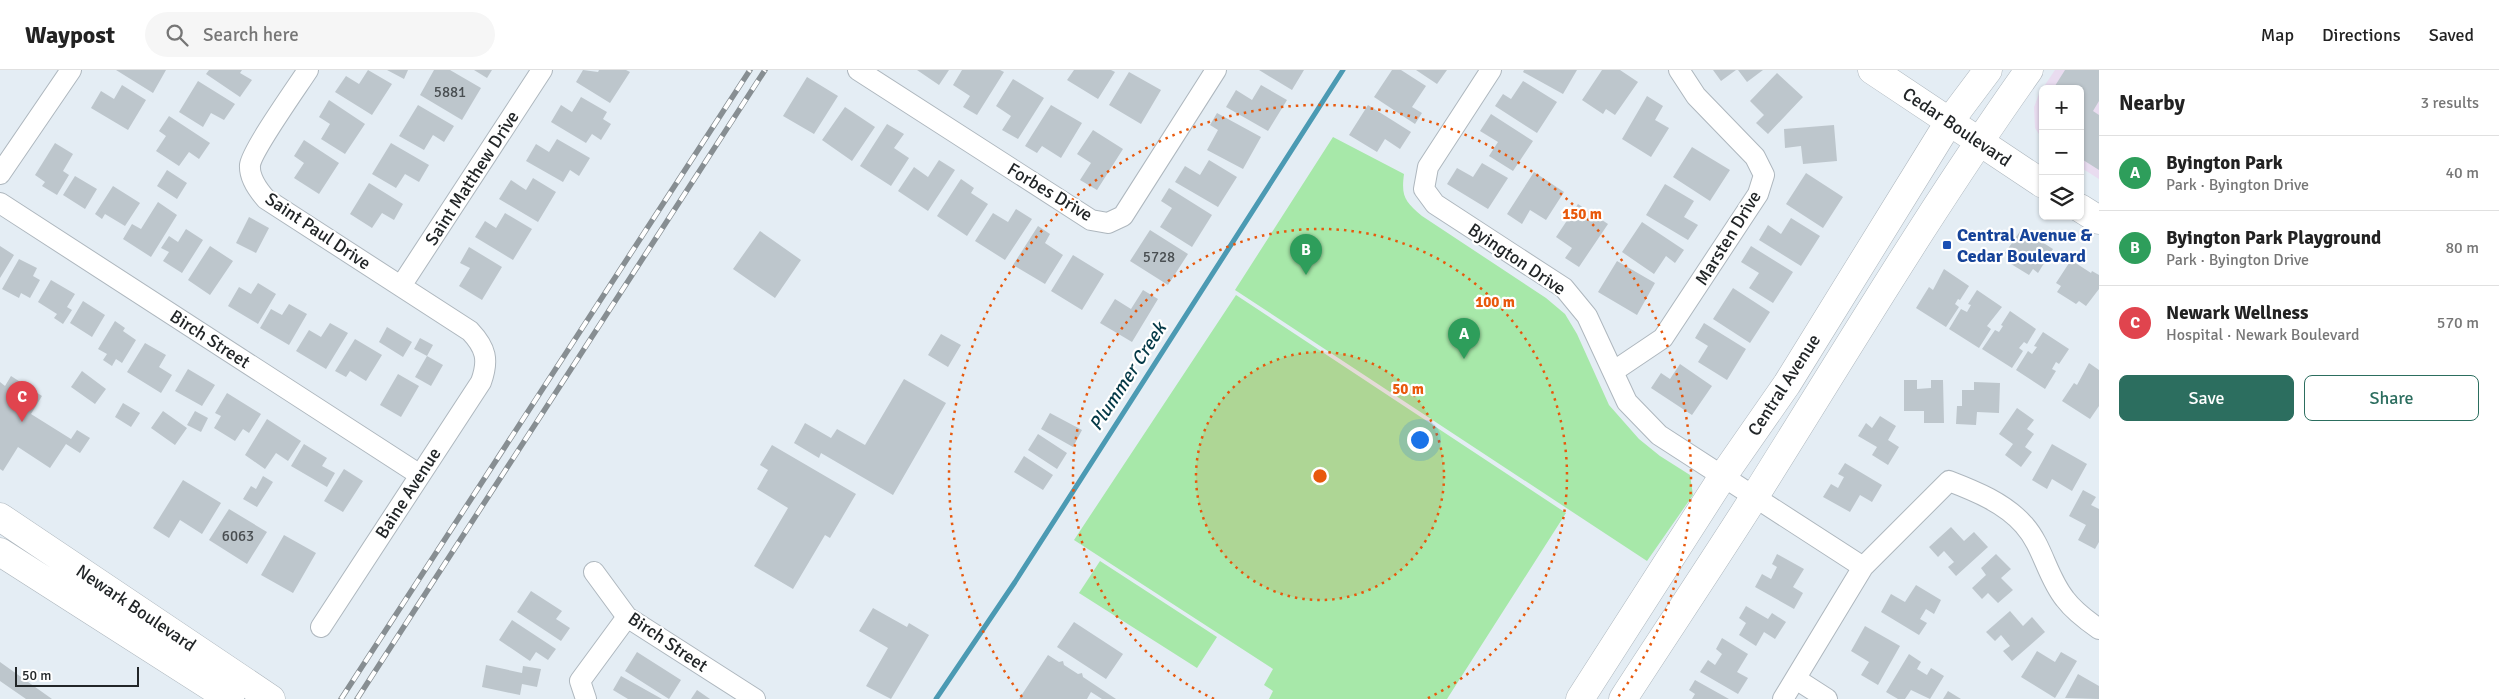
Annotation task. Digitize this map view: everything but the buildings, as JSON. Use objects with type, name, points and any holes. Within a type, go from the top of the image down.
[{"type":"main road","name":"Cedar Boulevard","points":[[1872,70],[2039,181]]},
{"type":"main road","name":"Central Avenue","points":[[1580,699],[1723,476],[1787,384],[1949,122],[1988,70]]},
{"type":"main road","name":"Central Avenue","points":[[1623,699],[1754,497],[1882,288],[1978,142],[2029,70]]},
{"type":"main road","points":[[2084,211],[2099,220]]},
{"type":"main road","name":"Newark Boulevard","points":[[0,517],[271,699]]},
{"type":"main road","name":"Newark Boulevard","points":[[0,552],[230,699]]},
{"type":"street","points":[[0,174],[71,70]]},
{"type":"street","name":"Saint Paul Drive","points":[[308,70],[257,149],[250,165],[252,179],[256,188],[266,199],[470,331],[481,343],[486,355]]},
{"type":"street","name":"Saint Matthew Drive","points":[[401,286],[542,70]]},
{"type":"street","name":"Forbes Drive","points":[[858,70],[1091,220],[1108,223],[1123,216],[1209,73]]},
{"type":"street","name":"Byington Drive","points":[[1491,70],[1428,166],[1424,189],[1435,204],[1564,288],[1587,316],[1627,402],[1659,435],[1864,567]]},
{"type":"street","name":"Marsten Drive","points":[[1614,371],[1663,338],[1668,332],[1758,194],[1764,175],[1754,157],[1696,96],[1678,70]]},
{"type":"street","name":"Birch Street","points":[[0,203],[420,475]]},
{"type":"street","name":"Baine Avenue","points":[[321,627],[480,382],[486,369],[486,355]]},
{"type":"street","points":[[1783,699],[1864,567],[1949,481],[1986,495],[2024,524],[2041,552],[2064,598],[2084,619],[2099,629]]},
{"type":"street","name":"Birch Street","points":[[594,572],[627,617],[755,699]]},
{"type":"street","points":[[586,699],[580,681],[627,617]]},
{"type":"street","points":[[1796,678],[1827,699]]},
{"type":"shaded area","points":[[2055,70],[2099,70],[2099,179],[2084,170],[2084,85],[2045,85]]},
{"type":"shaded area","points":[[2039,94],[2039,134],[2035,128],[2034,107]]},
{"type":"green space","points":[[1333,137],[1404,174],[1403,188],[1405,198],[1422,216],[1546,298],[1565,314],[1577,334],[1609,405],[1639,439],[1660,456],[1690,475],[1693,495],[1647,561],[1235,290]]},
{"type":"green space","points":[[1236,295],[1566,513],[1447,699],[1269,699],[1273,691],[1264,685],[1273,669],[1074,540]]},
{"type":"green space","points":[[1100,561],[1217,637],[1197,668],[1079,593]]},
{"type":"waterway","name":"Plummer Creek","points":[[936,699],[1015,582],[1343,70]]},
{"type":"railway","points":[[341,699],[750,70]]},
{"type":"railway","points":[[357,699],[765,70]]},
{"type":"place","name":"Central Avenue & Cedar Boulevard","points":[[1947,245]]},
{"type":"place","name":"Byington Park Playground","points":[[1306,275]]},
{"type":"place","name":"Byington Park","points":[[1464,359]]},
{"type":"place","name":"Newark Wellness","points":[[22,422]]}]
